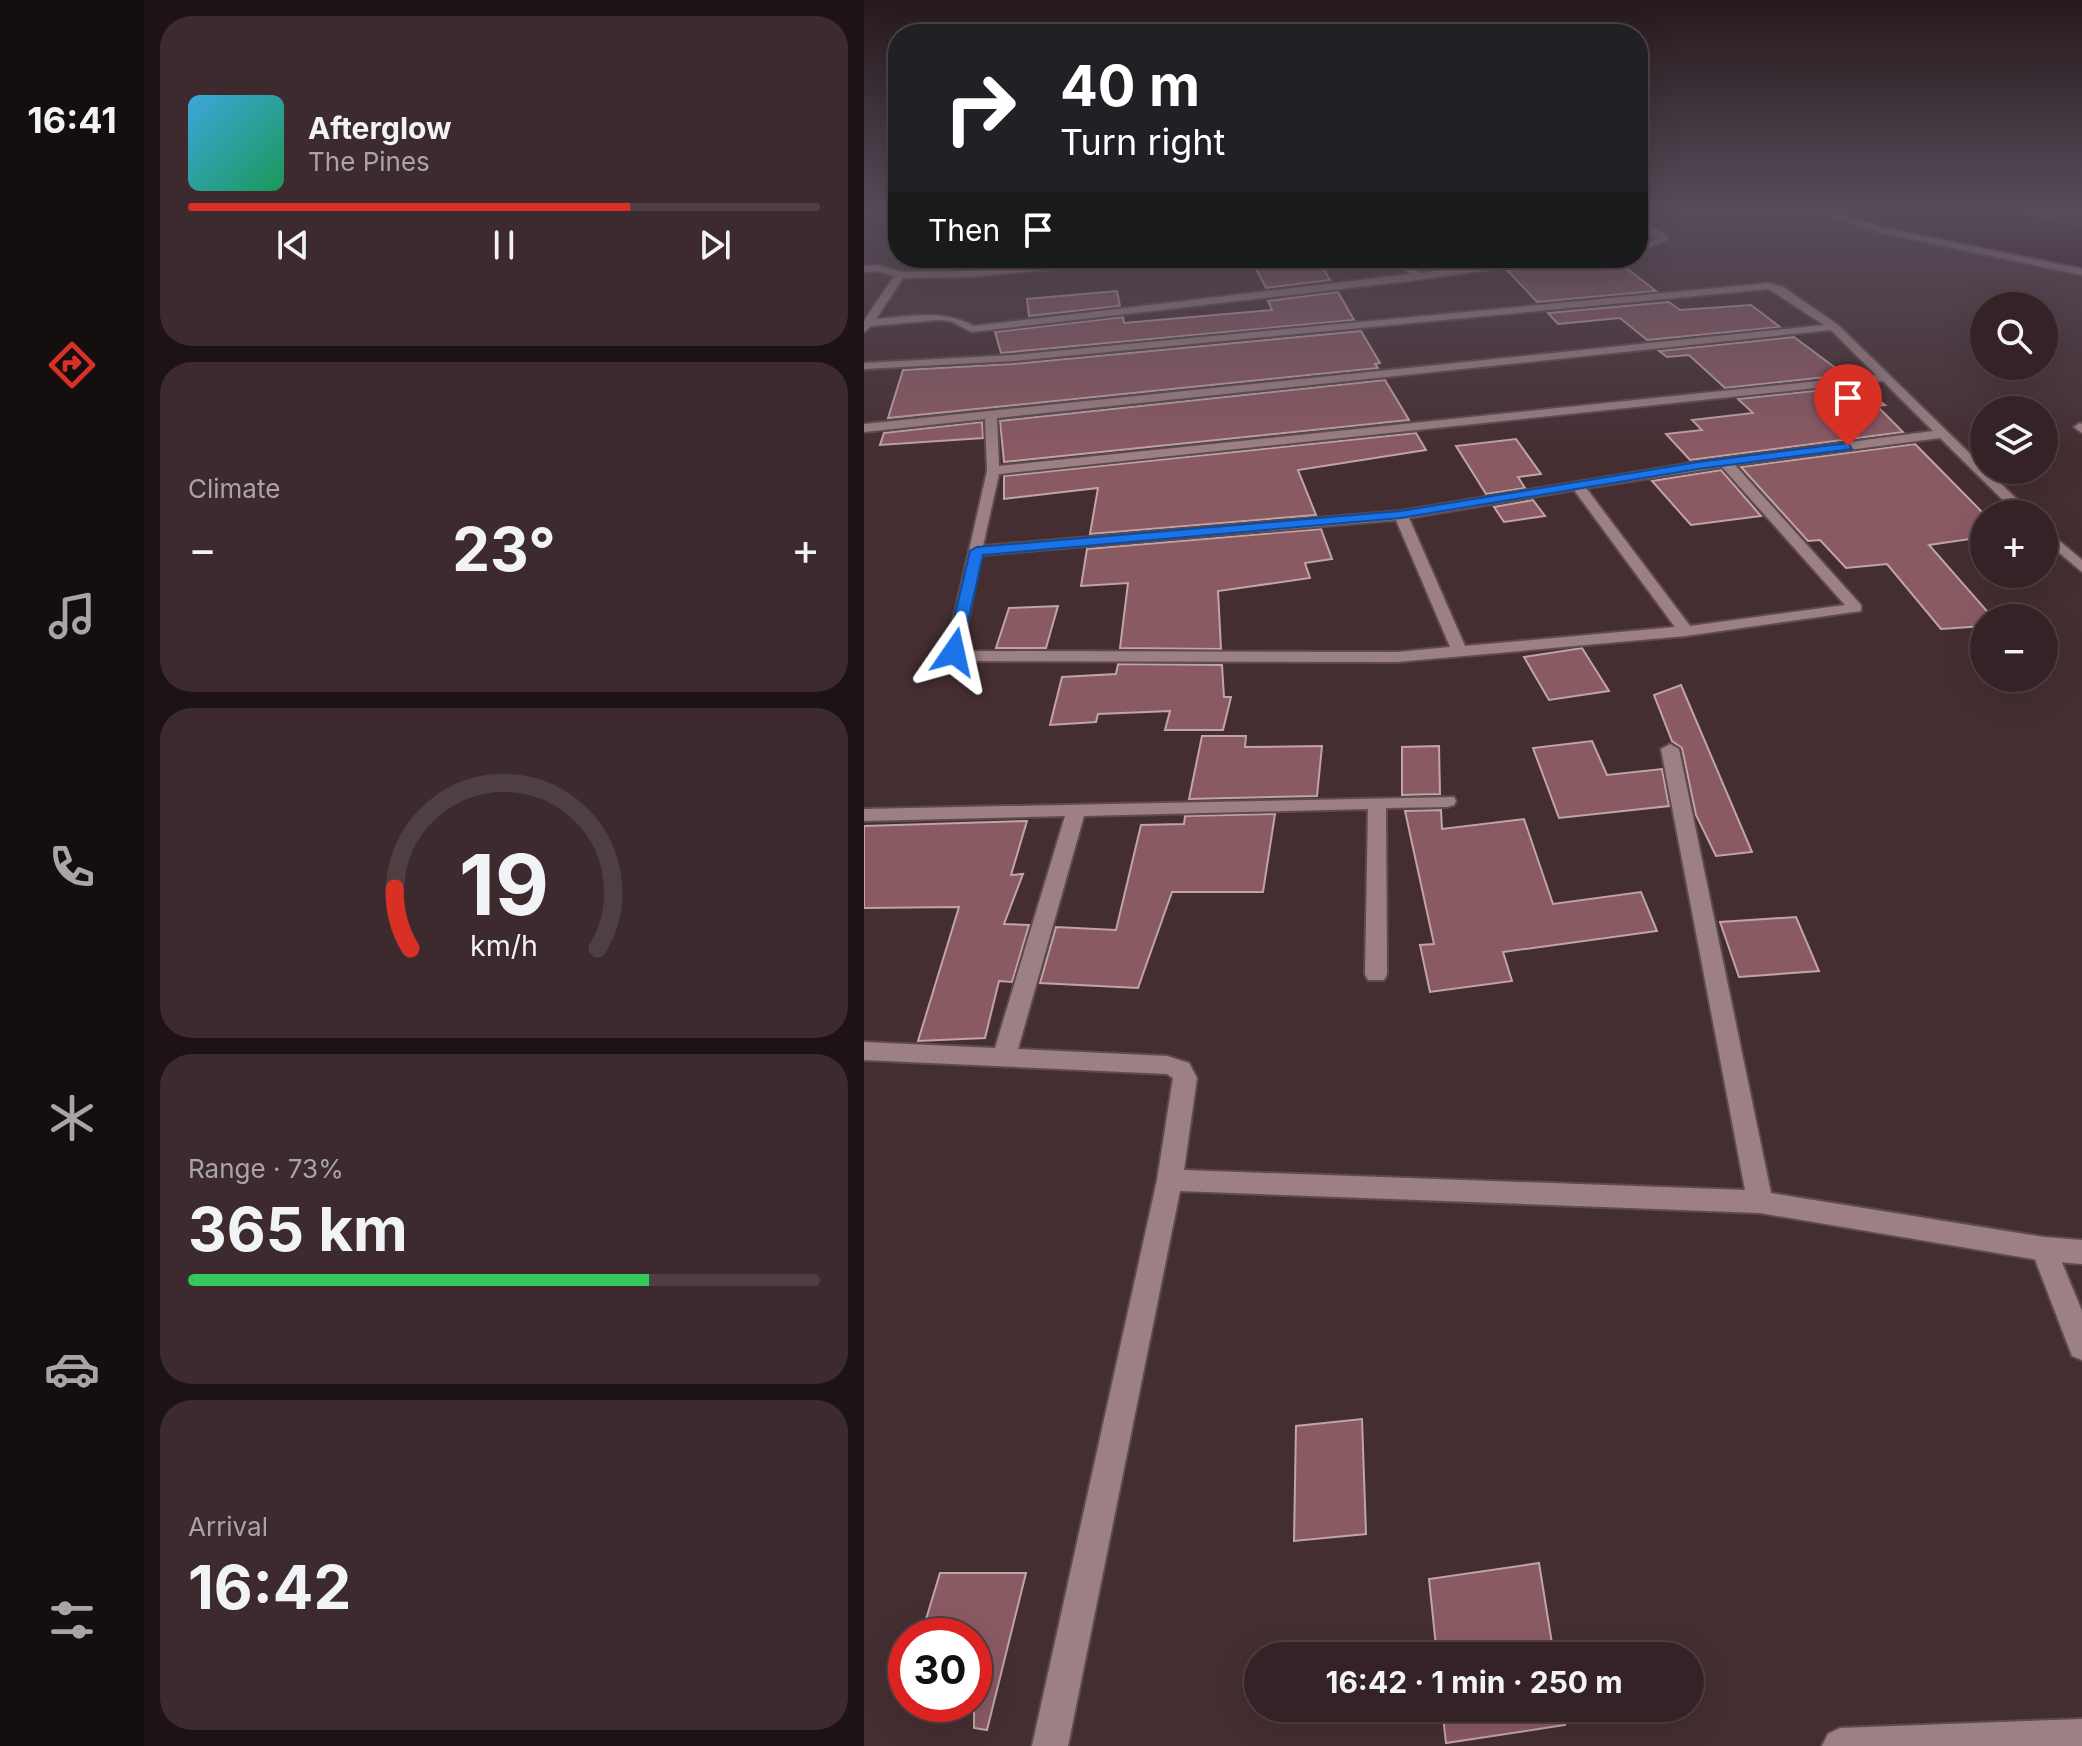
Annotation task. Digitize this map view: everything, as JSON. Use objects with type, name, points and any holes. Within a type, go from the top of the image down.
[{"type":"street","points":[[866,326],[888,291]]},
{"type":"street","points":[[866,326],[938,317],[952,318],[972,329],[1294,291]]},
{"type":"street","points":[[864,366],[1013,358],[1687,291]]},
{"type":"street","points":[[1784,291],[1834,327],[2010,500]]},
{"type":"street","points":[[864,307],[878,306]]},
{"type":"street","points":[[864,428],[1834,327]]},
{"type":"street","points":[[993,471],[1887,377]]},
{"type":"street","points":[[991,417],[993,471],[957,628],[954,652],[958,656],[1397,657],[1686,631],[1856,608],[1725,462]]},
{"type":"street","points":[[977,551],[1401,515],[1725,462],[1940,434]]},
{"type":"street","points":[[1577,485],[1686,631]]},
{"type":"street","points":[[1401,515],[1460,652]]},
{"type":"street","points":[[2058,545],[2082,568]]},
{"type":"street","points":[[1670,749],[1760,1202]]},
{"type":"street","points":[[864,815],[1447,801]]},
{"type":"street","points":[[1376,974],[1377,803]]},
{"type":"street","points":[[1004,1058],[1076,810]]},
{"type":"street","points":[[864,1051],[1167,1065],[1181,1069],[1185,1078],[1170,1180],[1050,1746]]},
{"type":"street","points":[[1170,1180],[1760,1202],[2044,1249],[2082,1252]]},
{"type":"street","points":[[2044,1249],[2082,1347]]},
{"type":"street","points":[[1840,1746],[2082,1737]]},
{"type":"building","points":[[1117,291],[1120,306],[1029,316],[1027,299]]},
{"type":"building","points":[[1527,291],[1651,291],[1537,302]]},
{"type":"building","points":[[1338,292],[1354,320],[1001,353],[995,332],[1123,317],[1124,323],[1272,310],[1268,301]]},
{"type":"building","points":[[1669,302],[1680,310],[1751,305],[1780,327],[1647,340],[1620,318],[1558,324],[1548,313]]},
{"type":"building","points":[[1361,331],[1380,363],[1375,364],[1378,368],[888,418],[903,370],[1013,364]]},
{"type":"building","points":[[1794,337],[1845,375],[1725,388],[1689,355],[1667,357],[1659,351]]},
{"type":"building","points":[[1385,380],[1409,420],[1004,462],[1000,421]]},
{"type":"building","points":[[1860,386],[1885,405],[1877,406],[1903,432],[1690,460],[1666,434],[1702,430],[1692,420],[1753,413],[1738,399]]},
{"type":"building","points":[[982,422],[983,438],[880,445],[884,433]]},
{"type":"building","points":[[1416,433],[1426,450],[1298,470],[1316,515],[1090,534],[1098,488],[1004,499],[1004,476]]},
{"type":"building","points":[[1516,439],[1541,474],[1518,477],[1525,488],[1486,494],[1456,446]]},
{"type":"building","points":[[1915,444],[1970,500],[1970,539],[1929,545],[1981,604],[1970,604],[1970,627],[1941,629],[1887,564],[1846,568],[1820,540],[1808,541],[1741,467]]},
{"type":"building","points":[[1721,470],[1761,516],[1691,525],[1652,481]]},
{"type":"building","points":[[1533,500],[1545,516],[1504,522],[1494,507]]},
{"type":"building","points":[[1321,529],[1332,559],[1305,563],[1310,578],[1218,591],[1221,649],[1120,648],[1128,583],[1081,586],[1087,549]]},
{"type":"building","points":[[1058,606],[1046,648],[996,648],[1009,608]]},
{"type":"building","points":[[1582,648],[1609,691],[1549,700],[1524,657]]},
{"type":"building","points":[[1118,664],[1222,665],[1224,697],[1231,697],[1223,730],[1165,730],[1170,711],[1098,714],[1096,722],[1050,725],[1062,677],[1116,674]]},
{"type":"building","points":[[1681,685],[1752,852],[1716,856],[1696,815],[1682,748],[1672,741],[1654,695]]},
{"type":"building","points":[[1202,736],[1246,736],[1245,747],[1322,746],[1317,796],[1189,799]]},
{"type":"building","points":[[1592,741],[1607,775],[1662,769],[1669,806],[1559,818],[1533,748]]},
{"type":"building","points":[[1439,746],[1440,794],[1402,795],[1402,747]]},
{"type":"building","points":[[1441,810],[1442,829],[1524,819],[1553,904],[1641,892],[1657,931],[1503,952],[1512,981],[1430,992],[1420,945],[1434,944],[1405,811]]},
{"type":"building","points":[[1275,814],[1263,892],[1172,892],[1138,988],[1040,983],[1056,927],[1116,930],[1141,825],[1184,824],[1185,816]]},
{"type":"building","points":[[1027,821],[1011,875],[1023,874],[1004,924],[1029,925],[1012,982],[999,981],[985,1038],[918,1041],[959,907],[864,908],[864,826]]},
{"type":"building","points":[[1796,917],[1819,971],[1739,977],[1720,922]]},
{"type":"building","points":[[1362,1419],[1366,1534],[1294,1541],[1296,1426]]},
{"type":"building","points":[[1539,1563],[1552,1642],[1436,1642],[1429,1579]]},
{"type":"building","points":[[940,1573],[1026,1573],[992,1710],[992,1618],[926,1618]]},
{"type":"building","points":[[974,1722],[989,1722],[987,1730],[974,1728]]},
{"type":"building","points":[[1444,1722],[1564,1722],[1565,1725],[1446,1743]]},
{"type":"route","points":[[954,652],[957,628],[977,551],[1401,515],[1698,466],[1848,446]]}]
